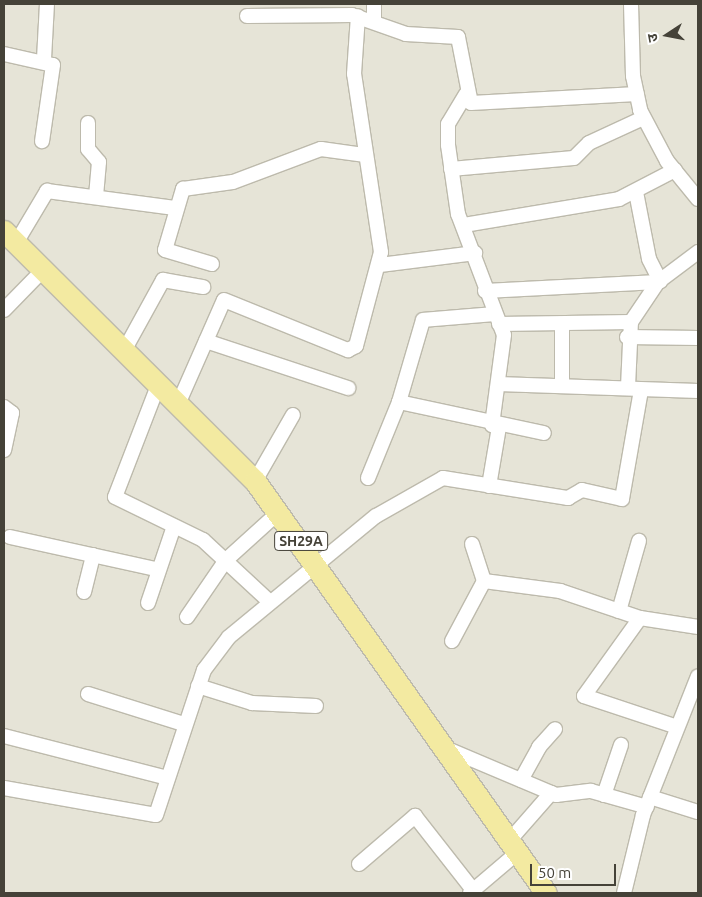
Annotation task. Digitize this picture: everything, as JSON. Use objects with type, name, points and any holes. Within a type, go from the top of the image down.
[{"type":"main road","name":"SH29A","points":[[10,237],[180,402],[256,480],[318,565],[546,893]]},
{"type":"street","points":[[44,59],[47,4]]},
{"type":"street","points":[[374,4],[374,22]]},
{"type":"street","points":[[631,4],[637,94],[643,118],[675,170],[698,199]]},
{"type":"street","points":[[247,16],[358,16],[406,34],[460,38],[466,94],[448,124],[451,170],[464,225],[475,253],[485,292],[504,339],[489,486]]},
{"type":"street","points":[[180,402],[226,300],[353,349],[380,265],[381,247],[364,155],[354,63],[358,16]]},
{"type":"street","points":[[4,54],[44,59],[52,63],[54,71],[42,141]]},
{"type":"street","points":[[466,94],[476,103],[637,94]]},
{"type":"street","points":[[451,170],[574,158],[585,146],[643,118]]},
{"type":"street","points":[[88,123],[88,149],[99,164],[96,194]]},
{"type":"street","points":[[212,264],[165,250],[175,208],[183,190],[233,182],[318,150],[364,155]]},
{"type":"street","points":[[464,225],[606,202],[636,192],[675,170]]},
{"type":"street","points":[[10,237],[45,191],[96,194],[122,203],[175,208]]},
{"type":"street","points":[[636,192],[649,259],[659,282]]},
{"type":"street","points":[[4,788],[150,816],[159,810],[184,724],[198,686],[218,648],[270,602],[318,565],[376,516],[420,487],[450,477],[489,486],[568,498],[582,490],[622,499],[635,389],[627,337],[631,322],[659,282],[698,252]]},
{"type":"street","points":[[380,265],[475,253]]},
{"type":"street","points":[[4,310],[43,270]]},
{"type":"street","points":[[125,349],[163,280],[203,287]]},
{"type":"street","points":[[485,292],[659,282]]},
{"type":"street","points":[[368,478],[399,402],[423,320],[497,319],[562,325],[631,322]]},
{"type":"street","points":[[562,325],[562,384]]},
{"type":"street","points":[[627,337],[698,338]]},
{"type":"street","points":[[206,341],[348,388]]},
{"type":"street","points":[[159,382],[115,494],[120,501],[203,540],[270,602]]},
{"type":"street","points":[[498,384],[562,384],[698,391]]},
{"type":"street","points":[[399,402],[496,426],[544,433]]},
{"type":"street","points":[[4,406],[12,413],[4,450]]},
{"type":"street","points":[[256,480],[293,415]]},
{"type":"street","points":[[187,617],[226,560],[280,511]]},
{"type":"street","points":[[148,603],[156,569],[174,526]]},
{"type":"street","points":[[10,537],[156,569]]},
{"type":"street","points":[[618,611],[639,541]]},
{"type":"street","points":[[452,641],[484,581],[472,544]]},
{"type":"street","points":[[84,592],[93,555]]},
{"type":"street","points":[[484,581],[560,591],[640,618],[698,627]]},
{"type":"street","points":[[640,618],[584,696],[677,727]]},
{"type":"street","points":[[624,893],[648,802],[698,676]]},
{"type":"street","points":[[198,686],[252,703],[316,706]]},
{"type":"street","points":[[88,694],[184,724]]},
{"type":"street","points":[[521,780],[539,747],[555,729]]},
{"type":"street","points":[[4,736],[168,778]]},
{"type":"street","points":[[604,795],[622,745]]},
{"type":"street","points":[[446,748],[551,793],[604,795],[698,812]]},
{"type":"street","points":[[359,864],[415,816],[472,892],[513,847],[551,793]]},
{"type":"shaded area","points":[[4,4],[698,4],[698,893],[4,893]]}]
